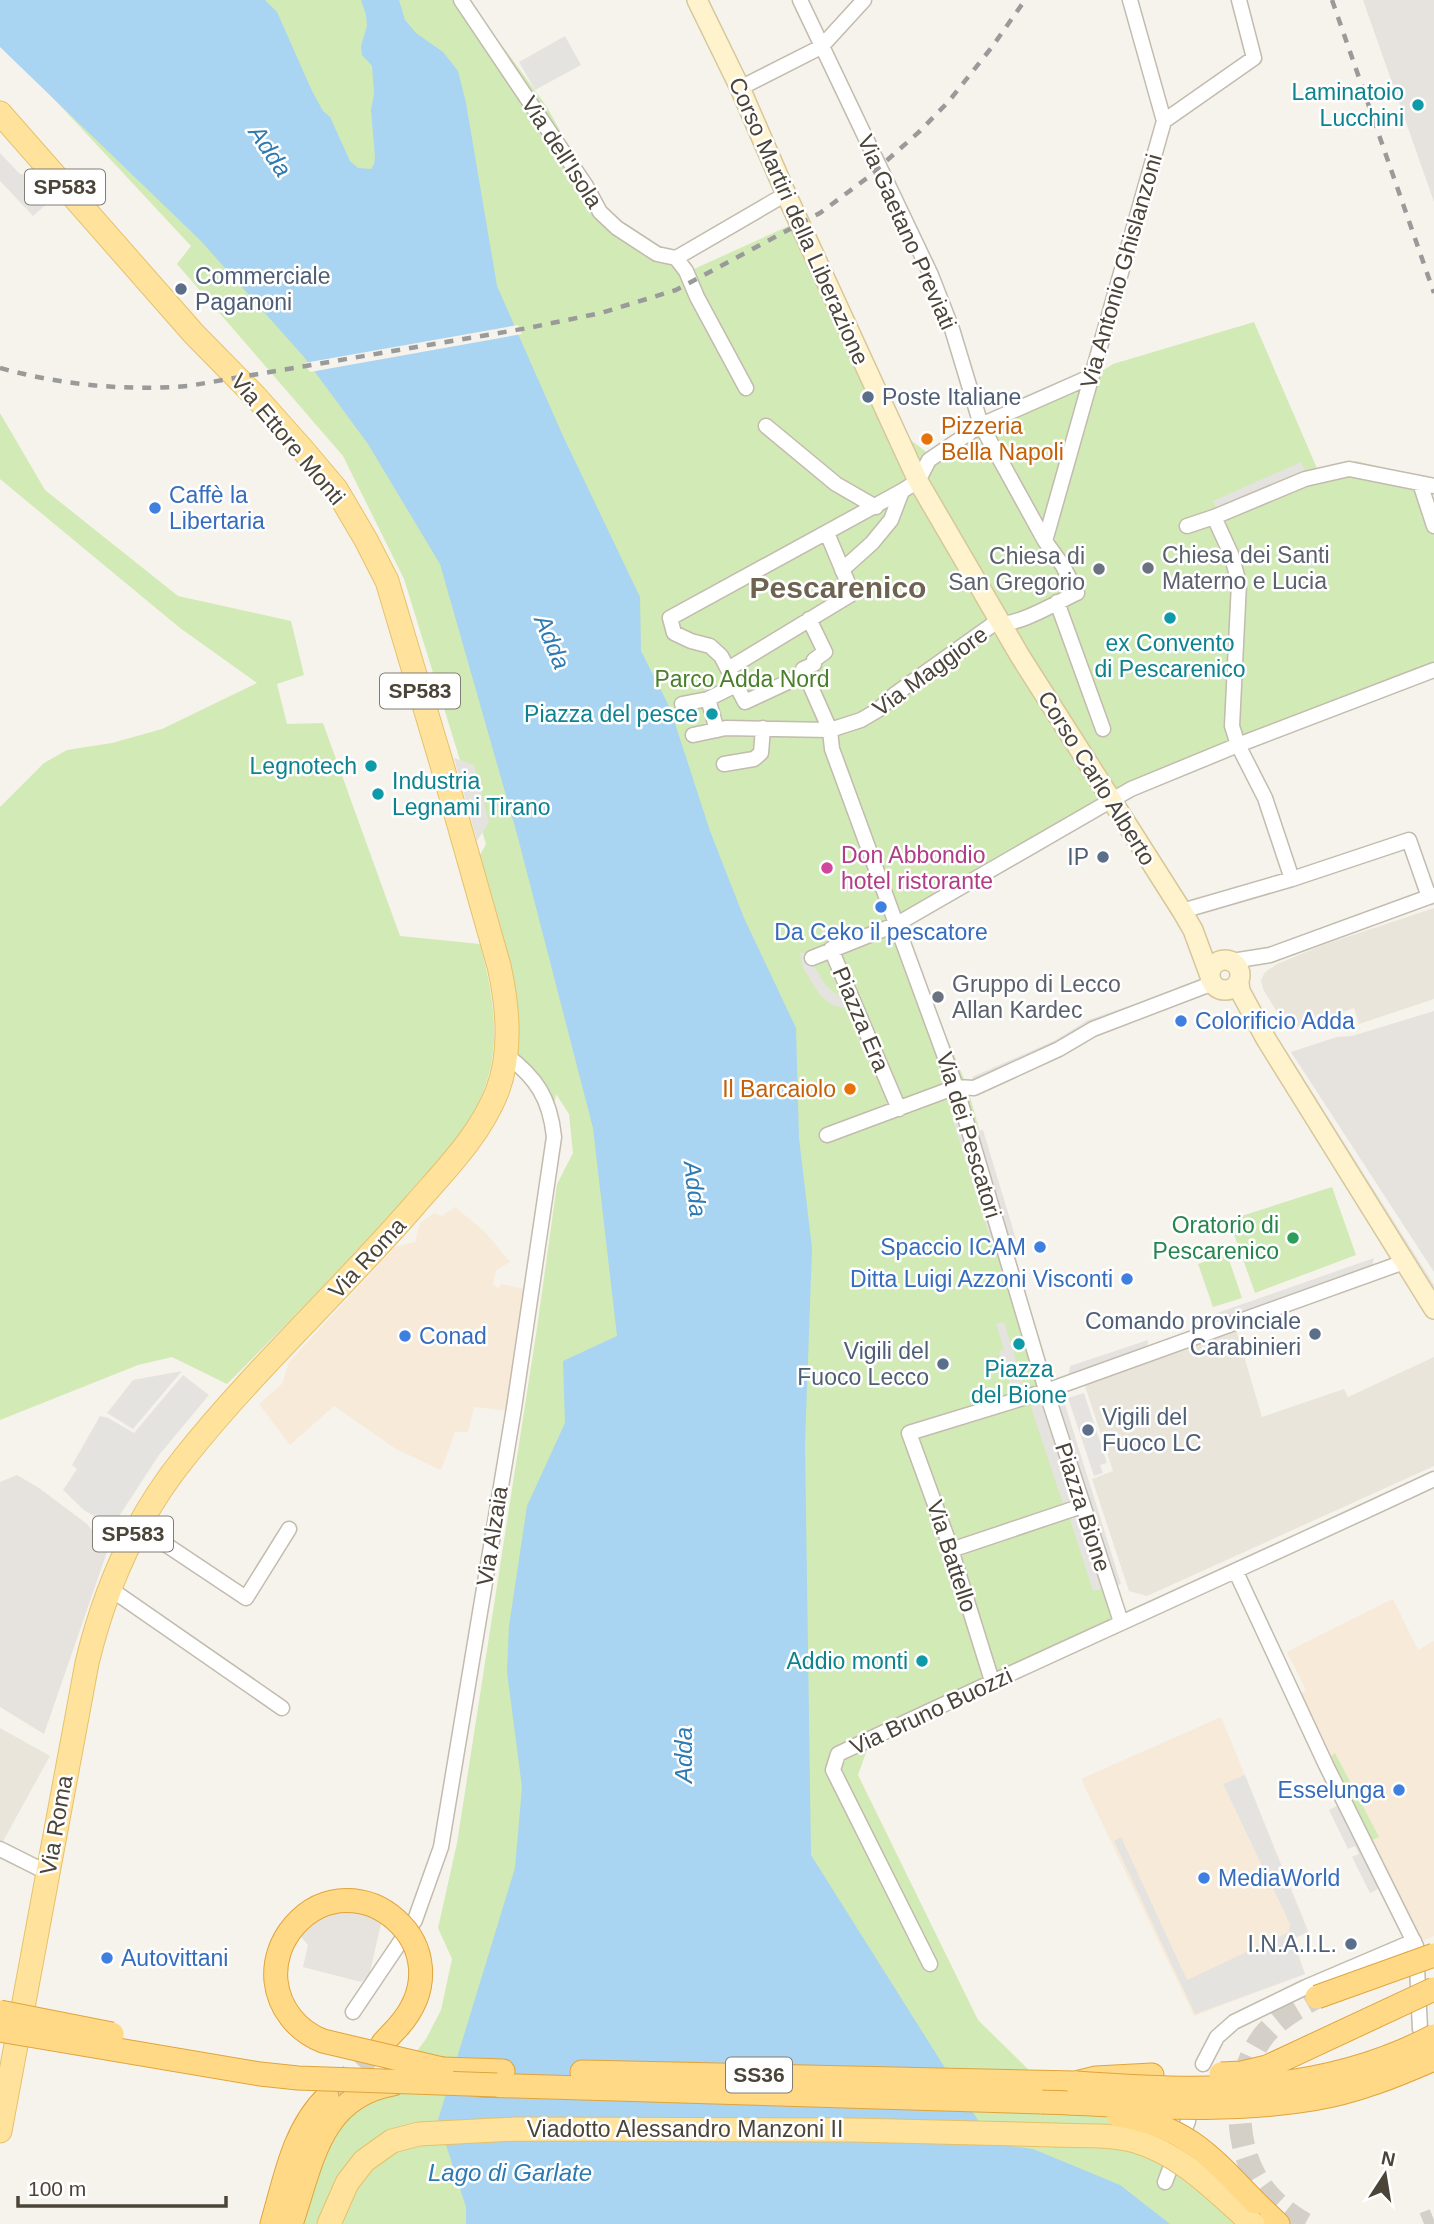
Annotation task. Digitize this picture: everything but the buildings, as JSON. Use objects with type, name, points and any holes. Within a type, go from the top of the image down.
[{"type":"highway","points":[[390,2035],[414,2004],[421,1978],[417,1951],[404,1927],[383,1910],[357,1902],[325,1905],[309,1913],[298,1922],[282,1944],[276,1970],[281,2001],[296,2024],[306,2033],[323,2041],[442,2069]]},
{"type":"highway","points":[[1317,1997],[1434,1955]]},
{"type":"highway","points":[[1076,2083],[1096,2078],[1242,2073],[1267,2067],[1434,1989]]},
{"type":"highway","name":"SS36","points":[[0,2012],[142,2040],[282,2061],[442,2069],[1076,2083],[1157,2088],[1263,2087],[1295,2083],[1380,2061],[1427,2033]]},
{"type":"highway","name":"SS36","points":[[0,2030],[298,2078],[1174,2106],[1273,2105],[1351,2091],[1434,2067]]},
{"type":"highway","points":[[291,2224],[325,2128],[339,2110],[357,2096],[372,2089],[400,2083],[497,2085]]},
{"type":"highway","points":[[272,2224],[302,2130],[327,2097]]},
{"type":"highway","points":[[1042,2102],[1136,2118],[1174,2131],[1211,2156],[1278,2224]]},
{"type":"main road","name":"Corso Martiri della Liberazione","points":[[697,0],[740,88],[910,486],[1002,625]]},
{"type":"main road","name":"Via Ettore Monti","points":[[0,113],[194,334],[255,396],[336,489],[387,581],[495,952]]},
{"type":"main road","name":"Corso Carlo Alberto","points":[[1002,625],[1192,930],[1228,974],[1434,1309]]},
{"type":"main road","name":"Via Roma","points":[[0,2131],[87,1663],[109,1588],[125,1548],[172,1475],[206,1431],[391,1232],[463,1150],[491,1105],[505,1054],[505,998],[495,952]]},
{"type":"main road","name":"Viadotto Alessandro Manzoni II","points":[[329,2224],[353,2174],[372,2153],[397,2139],[419,2134],[529,2129],[853,2130],[1124,2139],[1167,2155],[1202,2179],[1253,2224]]},
{"type":"street","name":"Via dell'Isola","points":[[461,0],[579,175],[600,212],[617,228],[657,254],[676,258]]},
{"type":"street","name":"Via Gaetano Previati","points":[[800,0],[931,275],[952,329],[981,425],[1077,593],[1057,602]]},
{"type":"street","points":[[740,88],[821,47],[864,0]]},
{"type":"street","name":"Via Antonio Ghislanzoni","points":[[1045,541],[1164,121],[1130,0]]},
{"type":"street","points":[[1164,121],[1254,58],[1239,0]]},
{"type":"street","points":[[746,388],[686,271],[676,258],[786,194]]},
{"type":"street","points":[[842,570],[891,520],[910,486],[929,460],[981,425],[1091,376]]},
{"type":"street","points":[[766,426],[836,484],[876,507]]},
{"type":"street","points":[[1188,526],[1305,479],[1349,469],[1427,485],[1434,526]]},
{"type":"street","points":[[809,618],[825,652],[814,660],[814,664],[803,669],[805,674],[745,702],[721,656],[710,646],[674,633],[670,618],[910,486]]},
{"type":"street","points":[[1214,517],[1231,554],[1239,583],[1232,726],[1238,745],[1265,798],[1292,879]]},
{"type":"street","points":[[727,669],[850,595],[827,533]]},
{"type":"street","points":[[1057,602],[1103,729]]},
{"type":"street","name":"Via Maggiore","points":[[693,735],[717,730],[763,728],[830,730],[861,720],[992,625],[1002,625],[1057,602]]},
{"type":"street","points":[[831,949],[897,924],[1131,789],[1434,670]]},
{"type":"street","name":"Via dei Pescatori","points":[[805,674],[830,730],[832,749],[956,1087],[1046,1391]]},
{"type":"street","points":[[682,704],[708,699],[736,685]]},
{"type":"street","points":[[708,699],[717,730]]},
{"type":"street","points":[[724,764],[754,759],[761,753],[763,728]]},
{"type":"street","points":[[827,1135],[956,1087],[974,1088],[1093,1029],[1208,985],[1228,974],[1248,969],[1270,955],[1432,896],[1409,840],[1292,879],[1182,911]]},
{"type":"street","name":"Piazza Era","points":[[812,958],[831,949],[899,1109]]},
{"type":"street","name":"Via Alzaia","points":[[353,2012],[415,1920],[441,1847],[514,1408],[554,1137],[549,1110],[538,1085],[528,1071],[505,1054]]},
{"type":"street","points":[[1046,1391],[1404,1262]]},
{"type":"street","name":"Via Battello","points":[[992,1681],[951,1550],[909,1433],[1046,1391]]},
{"type":"street","name":"Piazza Bione","points":[[1046,1391],[1121,1622]]},
{"type":"street","name":"Via Bruno Buozzi","points":[[930,1965],[833,1770],[838,1754],[1434,1479]]},
{"type":"street","points":[[951,1550],[1083,1506]]},
{"type":"street","points":[[138,1526],[246,1598],[289,1529]]},
{"type":"street","points":[[1236,1572],[1326,1765],[1416,1945],[1427,2033]]},
{"type":"street","points":[[109,1588],[282,1708]]},
{"type":"street","points":[[0,1849],[48,1872]]},
{"type":"street","points":[[1203,2064],[1217,2037],[1234,2022],[1306,1987],[1414,1941]]},
{"type":"street","points":[[1165,2182],[1188,2121]]},
{"type":"shaded area","name":"Laminatoio Lucchini","points":[[1363,0],[1434,0],[1434,202]]},
{"type":"shaded area","points":[[565,36],[581,65],[535,90],[519,62]]},
{"type":"shaded area","points":[[0,153],[20,174],[35,176],[55,197],[33,216],[0,181]]},
{"type":"shaded area","points":[[1301,462],[1305,471],[1217,510],[1213,501]]},
{"type":"shaded area","points":[[454,758],[474,765],[489,822],[477,841]]},
{"type":"shaded area","points":[[1434,908],[1434,999],[1359,1024],[1354,1008],[1288,1030],[1263,989],[1261,980],[1265,972],[1277,964],[1323,945]]},
{"type":"shaded area","points":[[800,953],[811,953],[813,964],[826,986],[836,994],[846,997],[844,1008],[832,1005],[820,995],[803,968]]},
{"type":"shaded area","points":[[1193,984],[974,1083],[972,1077],[1054,1041],[1088,1020]]},
{"type":"shaded area","points":[[1434,1011],[1434,1272],[1291,1052]]},
{"type":"shaded area","points":[[1294,1063],[1434,1285],[1434,1294],[1290,1065]]},
{"type":"shaded area","points":[[957,1115],[999,1243],[993,1244],[988,1232],[952,1117]]},
{"type":"shaded area","points":[[983,1130],[1016,1239],[1010,1240],[976,1131]]},
{"type":"shaded area","points":[[455,1207],[485,1232],[510,1262],[496,1270],[493,1284],[498,1289],[501,1284],[525,1289],[510,1411],[474,1407],[468,1432],[455,1432],[441,1470],[396,1449],[334,1406],[290,1445],[259,1404],[282,1384],[289,1362],[395,1247],[415,1242],[420,1223],[434,1213],[442,1216]]},
{"type":"shaded area","points":[[1374,1258],[1372,1268],[1214,1323],[1217,1313]]},
{"type":"shaded area","points":[[1004,1322],[1023,1383],[1011,1387],[999,1351],[1004,1349],[996,1324]]},
{"type":"shaded area","points":[[1236,1329],[1262,1417],[1344,1389],[1348,1397],[1434,1357],[1434,1466],[1147,1596],[1129,1591],[1092,1479],[1113,1471],[1084,1383]]},
{"type":"shaded area","points":[[1148,1340],[1147,1350],[1068,1377],[1070,1366]]},
{"type":"shaded area","points":[[182,1371],[133,1429],[107,1413],[133,1380]]},
{"type":"shaded area","points":[[183,1375],[209,1395],[159,1455],[112,1527],[84,1510],[63,1490],[77,1469],[72,1465],[100,1416],[134,1433]]},
{"type":"shaded area","name":"Vigili del Fuoco LC","points":[[1084,1393],[1107,1463],[1100,1465],[1103,1473],[1094,1476],[1068,1398]]},
{"type":"shaded area","points":[[1063,1398],[1121,1584],[1112,1587],[1053,1401]]},
{"type":"shaded area","points":[[1042,1403],[1074,1500],[1063,1504],[1031,1407]]},
{"type":"shaded area","points":[[17,1475],[87,1524],[108,1549],[44,1734],[0,1707],[0,1482]]},
{"type":"shaded area","points":[[1080,1512],[1104,1588],[1093,1591],[1069,1516]]},
{"type":"shaded area","name":"Esselunga","points":[[1393,1599],[1418,1650],[1434,1641],[1434,1936],[1422,1941],[1300,1694],[1306,1690],[1287,1652]]},
{"type":"shaded area","points":[[1221,1717],[1309,1932],[1294,1939],[1305,1974],[1194,2016],[1081,1779]]},
{"type":"shaded area","points":[[0,1728],[50,1756],[2,1843],[0,1841]]},
{"type":"shaded area","name":"MediaWorld","points":[[1245,1775],[1308,1932],[1292,1939],[1305,1974],[1195,2014],[1114,1841],[1121,1837],[1187,1980],[1289,1932],[1290,1924],[1223,1784]]},
{"type":"shaded area","points":[[1341,1804],[1382,1887],[1370,1893],[1352,1857],[1359,1854],[1355,1846],[1348,1849],[1329,1810]]},
{"type":"shaded area","points":[[386,1902],[369,1976],[361,1982],[303,1967],[308,1945],[290,1924]]},
{"type":"green space","name":"Parco Adda Nord","points":[[0,0],[469,0],[547,107],[619,238],[694,269],[793,224],[896,429],[937,460],[981,422],[1082,384],[1113,364],[1254,322],[1319,473],[1356,461],[1420,477],[1434,515],[1434,671],[1087,812],[900,925],[967,1086],[1118,1622],[870,1741],[858,1775],[978,2020],[1035,2076],[1153,2115],[1288,2224],[300,2224],[332,2135],[352,2109],[390,2087],[426,2039],[441,2010],[452,1959],[438,1928],[457,1843],[557,1184],[573,1153],[569,1114],[556,1094],[554,1107],[540,1077],[517,1053],[512,977],[480,855],[486,844],[404,579],[343,456],[177,264],[191,246],[0,41]]},
{"type":"green space","points":[[0,413],[45,490],[178,596],[291,621],[304,675],[277,684],[287,724],[323,723],[400,936],[480,944],[491,995],[494,1047],[481,1097],[454,1142],[342,1267],[227,1384],[172,1357],[138,1365],[0,1420],[0,807],[44,763],[67,750],[112,743],[162,729],[257,683],[180,628],[0,479]]},
{"type":"green space","name":"Oratorio di Pescarenico","points":[[1332,1187],[1356,1255],[1255,1293],[1229,1220]]},
{"type":"green space","name":"Oratorio di Pescarenico","points":[[1227,1254],[1242,1298],[1213,1307],[1198,1264]]},
{"type":"green space","points":[[1335,1753],[1379,1837],[1372,1840],[1331,1756]]},
{"type":"water","points":[[0,0],[265,0],[277,12],[312,91],[323,111],[330,117],[350,161],[358,168],[371,169],[375,157],[371,110],[374,94],[372,66],[362,55],[361,46],[367,26],[361,0],[399,0],[405,20],[416,33],[443,52],[458,71],[466,103],[497,286],[563,436],[640,597],[641,651],[670,708],[710,831],[744,918],[796,1028],[799,1138],[812,1248],[805,1444],[811,1855],[986,2133],[1004,2145],[1033,2149],[1120,2185],[1170,2224],[466,2224],[466,2207],[438,2120],[515,1868],[522,1787],[507,1672],[509,1626],[527,1506],[565,1423],[563,1361],[617,1336],[593,1128],[517,834],[440,564],[368,444],[304,357],[201,241],[0,47]]},
{"type":"pier","points":[[518,325],[522,334],[310,372],[304,363]]},
{"type":"tunnel","points":[[1305,2224],[1277,2203],[1255,2176],[1243,2142],[1240,2104],[1248,2066],[1265,2034],[1289,2013],[1317,1997]]},
{"type":"tunnel","points":[[335,2090],[383,2043]]},
{"type":"tunnel","points":[[1424,2224],[1434,2220]]},
{"type":"railway","points":[[0,368],[47,379],[93,385],[140,388],[188,386],[528,328],[601,313],[676,290],[820,213],[867,178],[949,101],[1025,0]]},
{"type":"railway","points":[[1332,0],[1434,293]]},
{"type":"place","name":"Laminatoio Lucchini","points":[[1418,105]]},
{"type":"place","name":"Commerciale Paganoni","points":[[181,289]]},
{"type":"place","name":"Poste Italiane","points":[[868,397]]},
{"type":"place","name":"Pizzeria Bella Napoli","points":[[927,439]]},
{"type":"place","name":"Caffè la Libertaria","points":[[155,508]]},
{"type":"place","name":"Chiesa dei Santi Materno e Lucia","points":[[1148,568]]},
{"type":"place","name":"Chiesa di San Gregorio","points":[[1099,569]]},
{"type":"place","name":"ex Convento di Pescarenico","points":[[1170,618]]},
{"type":"place","name":"Piazza del pesce","points":[[712,714]]},
{"type":"place","name":"Legnotech","points":[[371,766]]},
{"type":"place","name":"Industria Legnami Tirano","points":[[378,794]]},
{"type":"place","name":"IP","points":[[1103,857]]},
{"type":"place","name":"Don Abbondio hotel ristorante","points":[[827,868]]},
{"type":"place","name":"Da Ceko il pescatore","points":[[881,907]]},
{"type":"place","name":"Gruppo di Lecco Allan Kardec","points":[[938,997]]},
{"type":"place","name":"Colorificio Adda","points":[[1181,1021]]},
{"type":"place","name":"Il Barcaiolo","points":[[850,1089]]},
{"type":"place","name":"Oratorio di Pescarenico","points":[[1293,1238]]},
{"type":"place","name":"Spaccio ICAM","points":[[1040,1247]]},
{"type":"place","name":"Ditta Luigi Azzoni Visconti","points":[[1127,1279]]},
{"type":"place","name":"Comando provinciale Carabinieri","points":[[1315,1334]]},
{"type":"place","name":"Conad","points":[[405,1336]]},
{"type":"place","name":"Piazza del Bione","points":[[1019,1344]]},
{"type":"place","name":"Vigili del Fuoco Lecco","points":[[943,1364]]},
{"type":"place","name":"Vigili del Fuoco LC","points":[[1088,1430]]},
{"type":"place","name":"Addio monti","points":[[922,1661]]},
{"type":"place","name":"Esselunga","points":[[1399,1790]]},
{"type":"place","name":"MediaWorld","points":[[1204,1878]]},
{"type":"place","name":"I.N.A.I.L.","points":[[1351,1944]]},
{"type":"place","name":"Autovittani","points":[[107,1958]]},
{"type":"district","name":"Pescarenico","points":[[838,588]]},
{"type":"water label","name":"Adda","points":[[270,151]]},
{"type":"water label","name":"Adda","points":[[552,642]]},
{"type":"water label","name":"Adda","points":[[695,1189]]},
{"type":"water label","name":"Adda","points":[[684,1755]]},
{"type":"water label","name":"Lago di Garlate","points":[[510,2173]]}]
